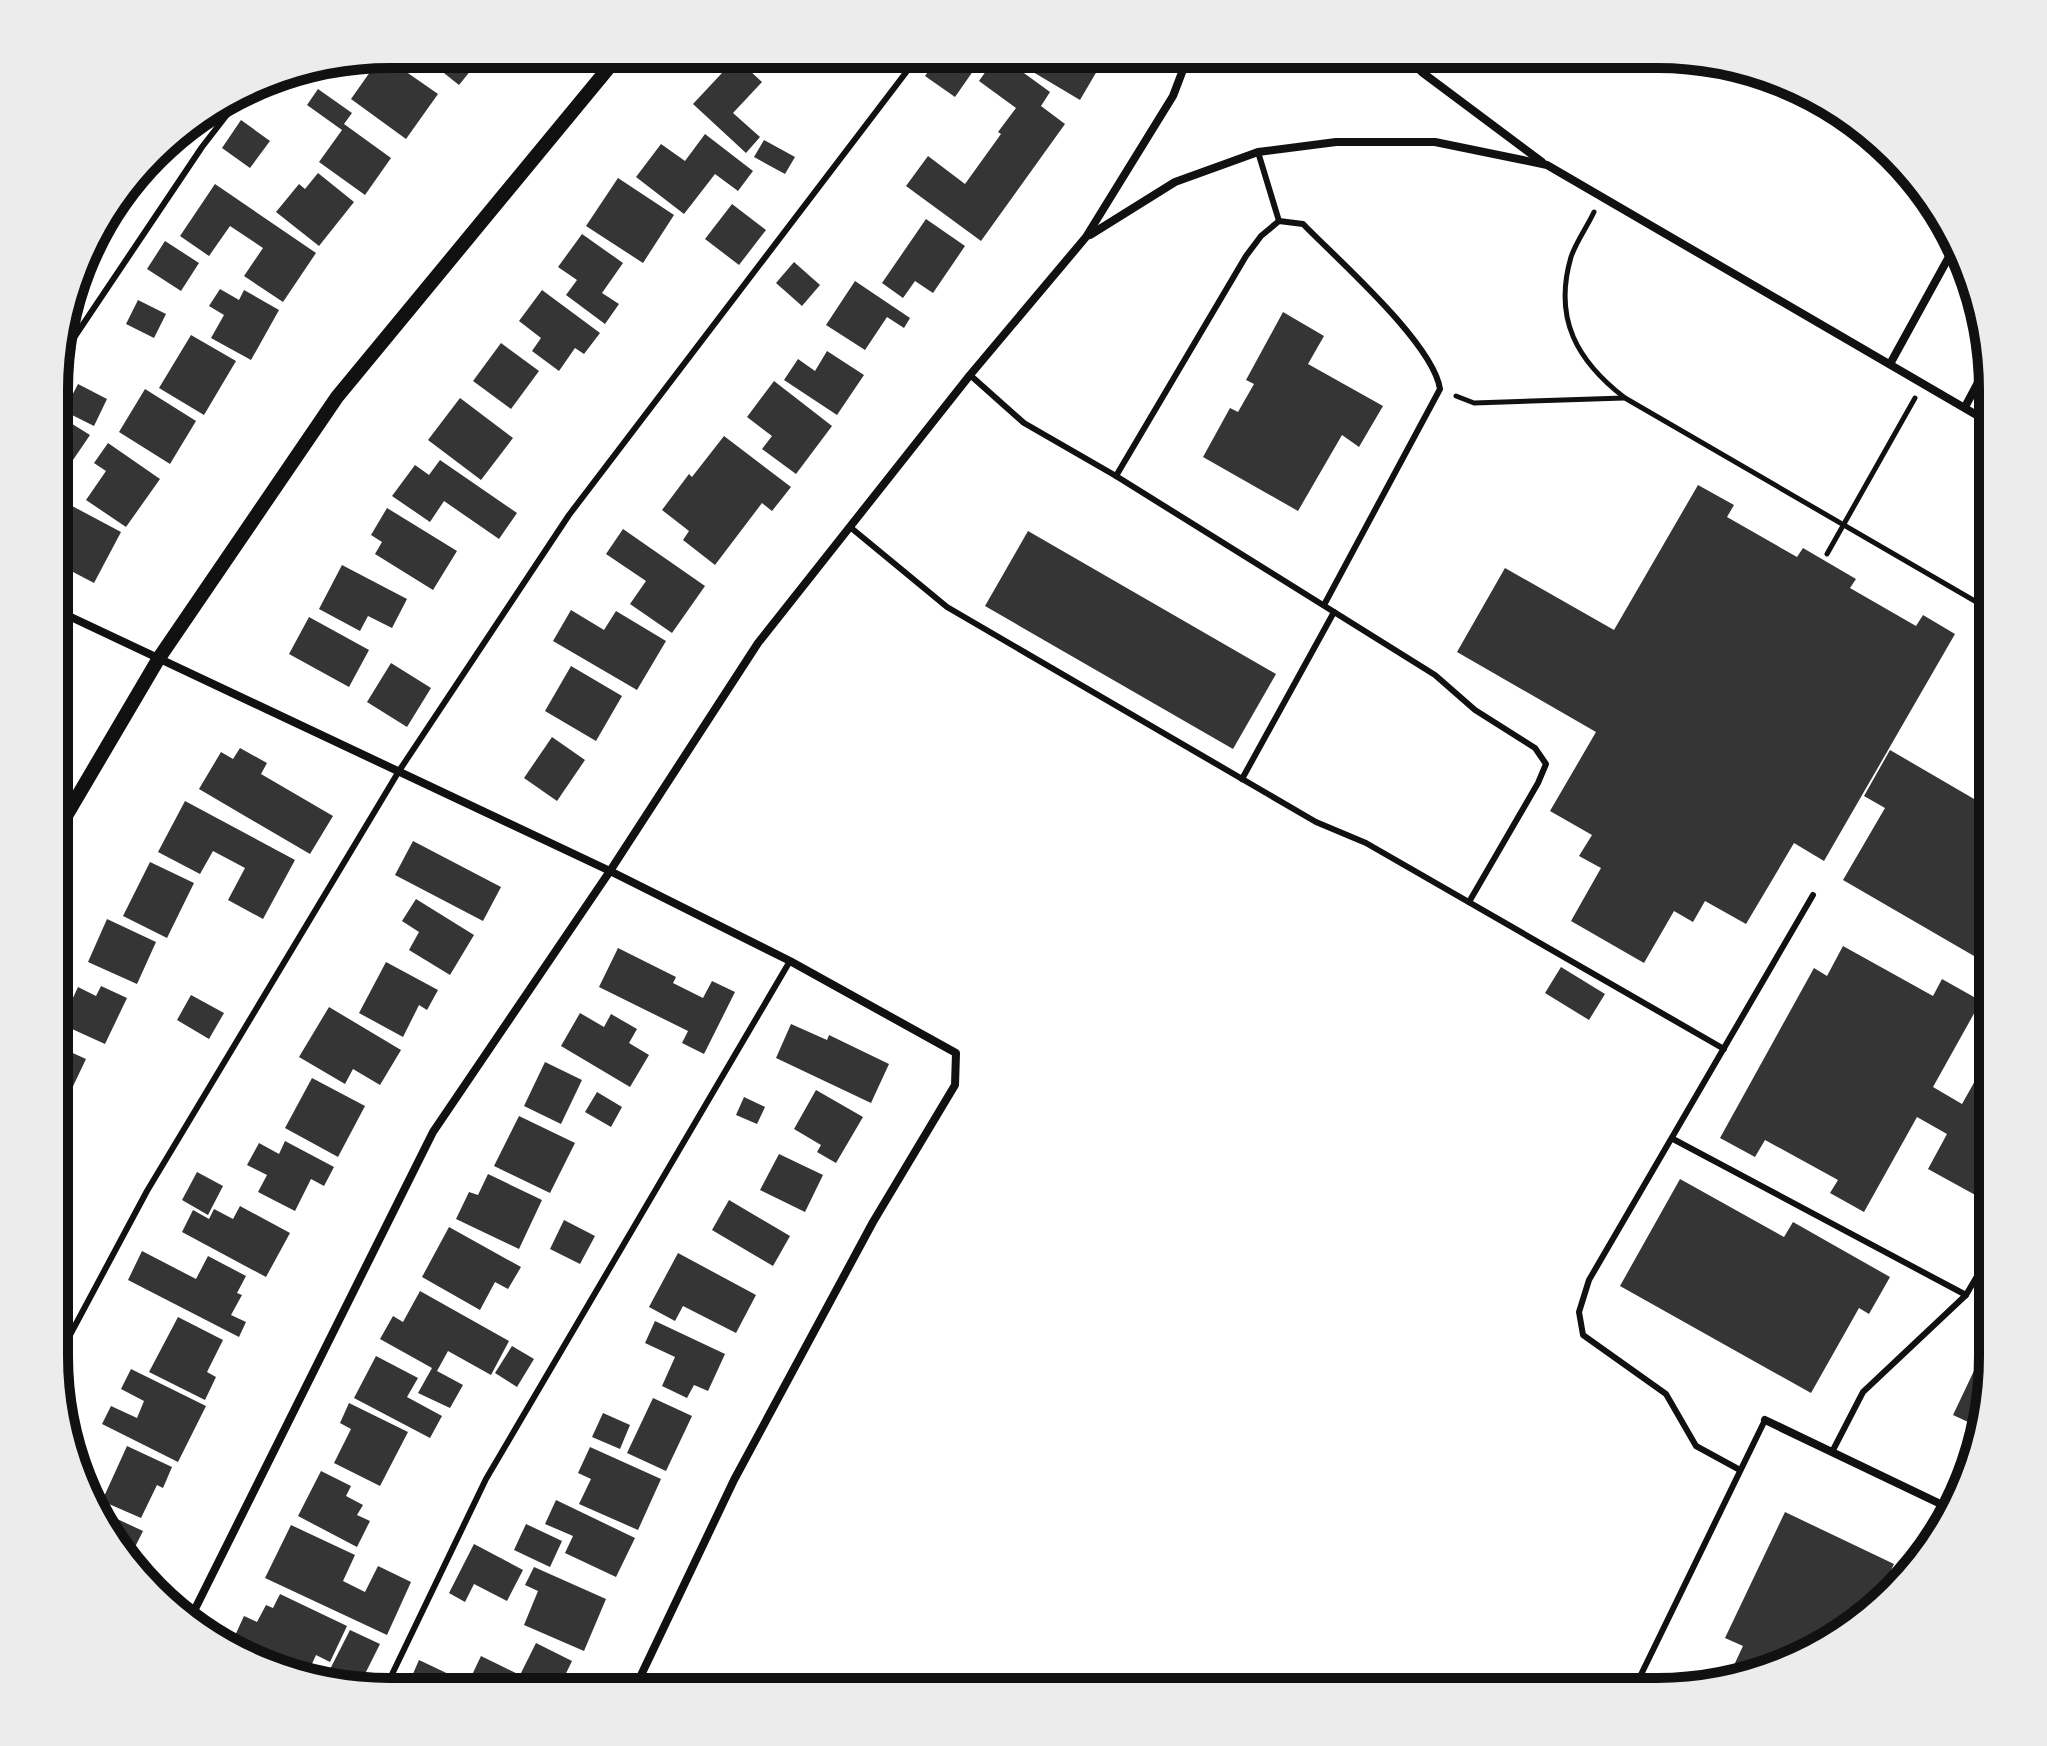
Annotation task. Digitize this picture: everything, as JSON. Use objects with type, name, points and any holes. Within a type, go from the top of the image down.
[{"type":"street","points":[[68,813],[159,658],[337,397],[608,68]]},
{"type":"street","points":[[194,1611],[433,1132],[610,871],[758,643],[970,375],[1086,237],[1173,96],[1184,68]]},
{"type":"street","points":[[1418,68],[1547,165],[1979,416]]},
{"type":"street","points":[[1086,237],[1175,182],[1258,152],[1336,142],[1435,142],[1547,165]]},
{"type":"street","points":[[1890,364],[1949,256]]},
{"type":"street","points":[[1965,407],[1979,381]]},
{"type":"street","points":[[68,616],[610,871],[790,961],[956,1053],[955,1085],[873,1222],[734,1480],[640,1678]]},
{"type":"street","points":[[1765,1420],[1942,1505]]},
{"type":"lane","points":[[68,1339],[147,1191],[399,771],[569,515],[909,68]]},
{"type":"lane","points":[[72,341],[202,147],[230,110]]},
{"type":"lane","points":[[1258,152],[1279,221]]},
{"type":"lane","points":[[1116,476],[1246,256],[1261,236],[1279,221],[1303,224],[1414,338],[1438,378],[1440,389],[1324,605]]},
{"type":"lane","points":[[970,375],[1024,423],[1116,476],[1435,675],[1475,710],[1535,748],[1546,764],[1469,902]]},
{"type":"lane","points":[[850,527],[947,607],[1316,822],[1366,843],[1724,1049]]},
{"type":"lane","points":[[1242,779],[1334,612]]},
{"type":"lane","points":[[1740,1470],[1696,1446],[1666,1394],[1583,1335],[1579,1312],[1589,1280],[1813,895]]},
{"type":"lane","points":[[390,1678],[486,1479],[790,961]]},
{"type":"lane","points":[[1673,1139],[1966,1295]]},
{"type":"lane","points":[[1832,1452],[1863,1392],[1966,1295],[1979,1273]]},
{"type":"lane","points":[[1639,1678],[1765,1420]]},
{"type":"path","points":[[1602,197],[1572,254],[1565,287],[1567,320],[1579,351],[1599,378],[1625,398],[1979,603]]},
{"type":"path","points":[[1827,554],[1923,383]]},
{"type":"path","points":[[1440,389],[1474,403],[1625,398]]},
{"type":"building","points":[[401,68],[438,94],[406,139],[351,99],[372,69]]},
{"type":"building","points":[[438,68],[473,68],[459,85]]},
{"type":"building","points":[[727,68],[747,68],[762,82],[733,113],[760,137],[746,153],[693,104]]},
{"type":"building","points":[[930,68],[975,68],[955,97],[925,76]]},
{"type":"building","points":[[988,68],[1017,68],[1050,92],[1041,106],[1065,124],[981,241],[906,186],[928,156],[965,184],[1001,134],[998,132],[1016,108],[979,81]]},
{"type":"building","points":[[1029,68],[1099,68],[1080,100]]},
{"type":"building","points":[[318,89],[352,113],[344,124],[391,158],[365,195],[319,162],[342,130],[307,105]]},
{"type":"building","points":[[241,120],[270,141],[250,168],[222,148]]},
{"type":"building","points":[[705,134],[753,171],[738,191],[715,174],[684,214],[636,177],[661,144],[685,161]]},
{"type":"building","points":[[764,140],[795,157],[785,174],[754,157]]},
{"type":"building","points":[[318,173],[354,202],[319,246],[276,212],[299,184],[305,189]]},
{"type":"building","points":[[618,178],[674,215],[643,263],[586,226]]},
{"type":"building","points":[[215,184],[316,253],[283,302],[244,276],[263,248],[230,226],[209,256],[180,236]]},
{"type":"building","points":[[732,204],[766,230],[739,265],[705,239]]},
{"type":"building","points":[[926,219],[965,246],[933,293],[915,281],[903,298],[882,283]]},
{"type":"building","points":[[582,234],[623,263],[602,293],[619,304],[605,324],[566,295],[577,280],[558,267]]},
{"type":"building","points":[[165,241],[199,263],[181,291],[147,269]]},
{"type":"building","points":[[794,262],[820,285],[802,306],[776,283]]},
{"type":"building","points":[[855,281],[910,318],[904,328],[887,317],[865,350],[826,325]]},
{"type":"building","points":[[220,289],[239,300],[244,290],[279,310],[251,360],[211,338],[224,315],[209,306]]},
{"type":"building","points":[[542,290],[600,333],[584,354],[575,348],[559,371],[532,351],[541,338],[519,321]]},
{"type":"building","points":[[138,300],[166,314],[154,338],[126,324]]},
{"type":"building","points":[[1283,312],[1324,336],[1308,364],[1383,406],[1359,447],[1342,435],[1298,511],[1203,457],[1230,408],[1238,412],[1254,384],[1246,380]]},
{"type":"building","points":[[191,335],[236,361],[204,415],[159,388]]},
{"type":"building","points":[[501,343],[539,371],[511,409],[473,381]]},
{"type":"building","points":[[827,351],[864,375],[837,415],[784,380],[798,359],[815,371]]},
{"type":"building","points":[[774,381],[832,426],[796,474],[762,449],[772,436],[747,417]]},
{"type":"building","points":[[78,384],[107,399],[94,426],[68,413],[68,403]]},
{"type":"building","points":[[145,389],[196,421],[170,464],[119,432]]},
{"type":"building","points":[[460,398],[513,438],[481,480],[428,440]]},
{"type":"building","points":[[68,421],[90,435],[73,460],[68,457]]},
{"type":"building","points":[[724,436],[791,487],[772,511],[762,503],[715,565],[683,540],[689,531],[662,510],[689,474],[692,477]]},
{"type":"building","points":[[108,443],[160,479],[126,527],[86,500],[106,471],[94,463]]},
{"type":"building","points":[[440,460],[517,513],[499,539],[444,501],[430,522],[392,496],[415,465],[429,475]]},
{"type":"building","points":[[1698,485],[1734,505],[1727,517],[1797,557],[1803,548],[1856,579],[1850,588],[1916,626],[1923,615],[1955,634],[1824,861],[1794,843],[1746,924],[1705,901],[1693,922],[1674,911],[1644,963],[1571,921],[1601,868],[1579,856],[1592,835],[1550,811],[1596,732],[1457,652],[1505,568],[1614,630]]},
{"type":"building","points":[[68,504],[121,532],[94,583],[68,569]]},
{"type":"building","points":[[387,508],[457,551],[433,590],[375,554],[382,542],[371,535]]},
{"type":"building","points":[[623,529],[705,586],[672,633],[630,604],[646,581],[606,554]]},
{"type":"building","points":[[1028,531],[1276,674],[1233,749],[985,606]]},
{"type":"building","points":[[342,565],[407,599],[392,628],[368,616],[360,631],[319,609]]},
{"type":"building","points":[[571,610],[604,630],[616,611],[666,641],[637,690],[553,641]]},
{"type":"building","points":[[309,617],[369,650],[349,687],[289,654]]},
{"type":"building","points":[[391,663],[431,688],[407,727],[367,702]]},
{"type":"building","points":[[571,666],[622,696],[596,741],[545,711]]},
{"type":"building","points":[[552,737],[585,760],[557,801],[524,778]]},
{"type":"building","points":[[240,748],[267,763],[261,774],[333,816],[310,854],[199,789],[221,752],[233,759]]},
{"type":"building","points":[[1890,750],[1979,802],[1979,959],[1843,880],[1885,808],[1864,796]]},
{"type":"building","points":[[185,801],[295,860],[263,919],[228,900],[245,868],[213,851],[200,874],[158,852]]},
{"type":"building","points":[[413,841],[501,887],[483,921],[395,875]]},
{"type":"building","points":[[150,862],[194,883],[167,938],[123,916]]},
{"type":"building","points":[[416,899],[474,935],[450,975],[409,950],[419,932],[402,921]]},
{"type":"building","points":[[107,919],[156,942],[137,984],[88,962]]},
{"type":"building","points":[[1843,946],[1933,996],[1942,979],[1979,1000],[1933,1087],[1962,1104],[1979,1074],[1979,1197],[1928,1169],[1947,1134],[1917,1117],[1864,1212],[1830,1193],[1838,1180],[1765,1140],[1755,1157],[1720,1138],[1814,968],[1827,976]]},
{"type":"building","points":[[618,948],[676,977],[673,983],[703,998],[712,981],[735,992],[704,1054],[682,1043],[688,1031],[599,987]]},
{"type":"building","points":[[386,962],[438,990],[427,1010],[419,1005],[403,1037],[359,1013]]},
{"type":"building","points":[[1561,967],[1605,994],[1589,1020],[1545,993]]},
{"type":"building","points":[[101,986],[127,998],[105,1044],[68,1027],[68,1009],[78,987],[96,996]]},
{"type":"building","points":[[191,995],[224,1013],[209,1039],[177,1020]]},
{"type":"building","points":[[329,1007],[401,1050],[380,1085],[353,1069],[345,1084],[299,1057]]},
{"type":"building","points":[[580,1013],[604,1027],[611,1014],[637,1029],[629,1043],[649,1055],[630,1087],[561,1046]]},
{"type":"building","points":[[791,1024],[827,1040],[829,1035],[889,1064],[871,1103],[776,1058]]},
{"type":"building","points":[[68,1051],[86,1059],[68,1097]]},
{"type":"building","points":[[545,1062],[582,1080],[561,1124],[524,1106]]},
{"type":"building","points":[[312,1078],[365,1106],[338,1157],[285,1128]]},
{"type":"building","points":[[816,1090],[863,1117],[836,1163],[817,1152],[821,1145],[794,1129]]},
{"type":"building","points":[[597,1092],[622,1107],[611,1127],[585,1112]]},
{"type":"building","points":[[744,1097],[765,1107],[757,1124],[736,1115]]},
{"type":"building","points":[[519,1116],[575,1143],[550,1193],[494,1166]]},
{"type":"building","points":[[285,1141],[334,1167],[324,1186],[311,1179],[295,1211],[258,1192],[267,1175],[247,1165],[259,1143],[279,1154]]},
{"type":"building","points":[[779,1154],[823,1175],[805,1212],[760,1190]]},
{"type":"building","points":[[197,1172],[223,1186],[208,1215],[182,1200]]},
{"type":"building","points":[[488,1174],[542,1200],[519,1249],[456,1219],[469,1192],[478,1195]]},
{"type":"building","points":[[1680,1179],[1784,1237],[1793,1222],[1890,1277],[1869,1314],[1859,1308],[1811,1393],[1620,1286]]},
{"type":"building","points":[[729,1200],[790,1236],[773,1266],[712,1230]]},
{"type":"building","points":[[240,1206],[290,1233],[266,1277],[182,1232],[193,1210],[209,1219],[214,1209],[233,1219]]},
{"type":"building","points":[[564,1220],[595,1236],[580,1264],[550,1249]]},
{"type":"building","points":[[449,1227],[521,1267],[508,1289],[495,1282],[480,1310],[422,1277]]},
{"type":"building","points":[[142,1251],[196,1279],[208,1256],[246,1276],[237,1293],[242,1295],[231,1315],[246,1322],[239,1337],[128,1280]]},
{"type":"building","points":[[678,1253],[756,1295],[736,1333],[683,1306],[675,1321],[649,1307]]},
{"type":"building","points":[[420,1291],[509,1341],[491,1375],[448,1351],[437,1371],[463,1385],[450,1408],[418,1393],[432,1368],[380,1339],[393,1316],[403,1322]]},
{"type":"building","points":[[178,1317],[223,1340],[207,1372],[216,1377],[205,1400],[149,1372]]},
{"type":"building","points":[[655,1321],[725,1354],[708,1391],[694,1385],[687,1398],[662,1386],[675,1357],[645,1343]]},
{"type":"building","points":[[512,1346],[534,1359],[517,1387],[495,1373]]},
{"type":"building","points":[[376,1356],[418,1378],[407,1397],[442,1416],[430,1438],[354,1398]]},
{"type":"building","points":[[1979,1361],[1972,1424],[1953,1415]]},
{"type":"building","points":[[131,1369],[206,1406],[178,1462],[102,1424],[111,1406],[137,1418],[144,1401],[121,1389]]},
{"type":"building","points":[[653,1398],[692,1416],[666,1471],[627,1453]]},
{"type":"building","points":[[349,1403],[408,1432],[380,1486],[334,1463],[351,1429],[340,1423]]},
{"type":"building","points":[[603,1413],[630,1425],[620,1449],[592,1437]]},
{"type":"building","points":[[127,1446],[172,1467],[163,1488],[157,1485],[141,1518],[102,1500]]},
{"type":"building","points":[[590,1447],[661,1479],[638,1530],[579,1504],[591,1479],[578,1473]]},
{"type":"building","points":[[321,1471],[351,1486],[346,1496],[363,1505],[357,1515],[370,1521],[357,1547],[298,1516]]},
{"type":"building","points":[[556,1500],[635,1538],[616,1577],[565,1553],[573,1536],[545,1524]]},
{"type":"building","points":[[1785,1512],[1894,1564],[1884,1585],[1869,1598],[1836,1624],[1799,1645],[1732,1669],[1743,1646],[1725,1638]]},
{"type":"building","points":[[110,1516],[143,1531],[133,1550]]},
{"type":"building","points":[[526,1524],[562,1541],[550,1567],[514,1550]]},
{"type":"building","points":[[291,1525],[355,1555],[343,1581],[365,1592],[378,1566],[411,1582],[387,1635],[265,1578]]},
{"type":"building","points":[[474,1544],[523,1570],[507,1601],[474,1584],[465,1602],[449,1593]]},
{"type":"building","points":[[534,1567],[606,1599],[584,1651],[524,1625],[538,1591],[525,1585]]},
{"type":"building","points":[[280,1594],[347,1626],[330,1662],[316,1655],[310,1668],[307,1667],[234,1638],[244,1616],[257,1622],[266,1605],[273,1608]]},
{"type":"building","points":[[350,1630],[380,1644],[364,1676],[328,1672]]},
{"type":"building","points":[[536,1643],[572,1661],[564,1678],[471,1677],[481,1656],[520,1675]]},
{"type":"building","points":[[419,1660],[457,1678],[411,1678]]}]
